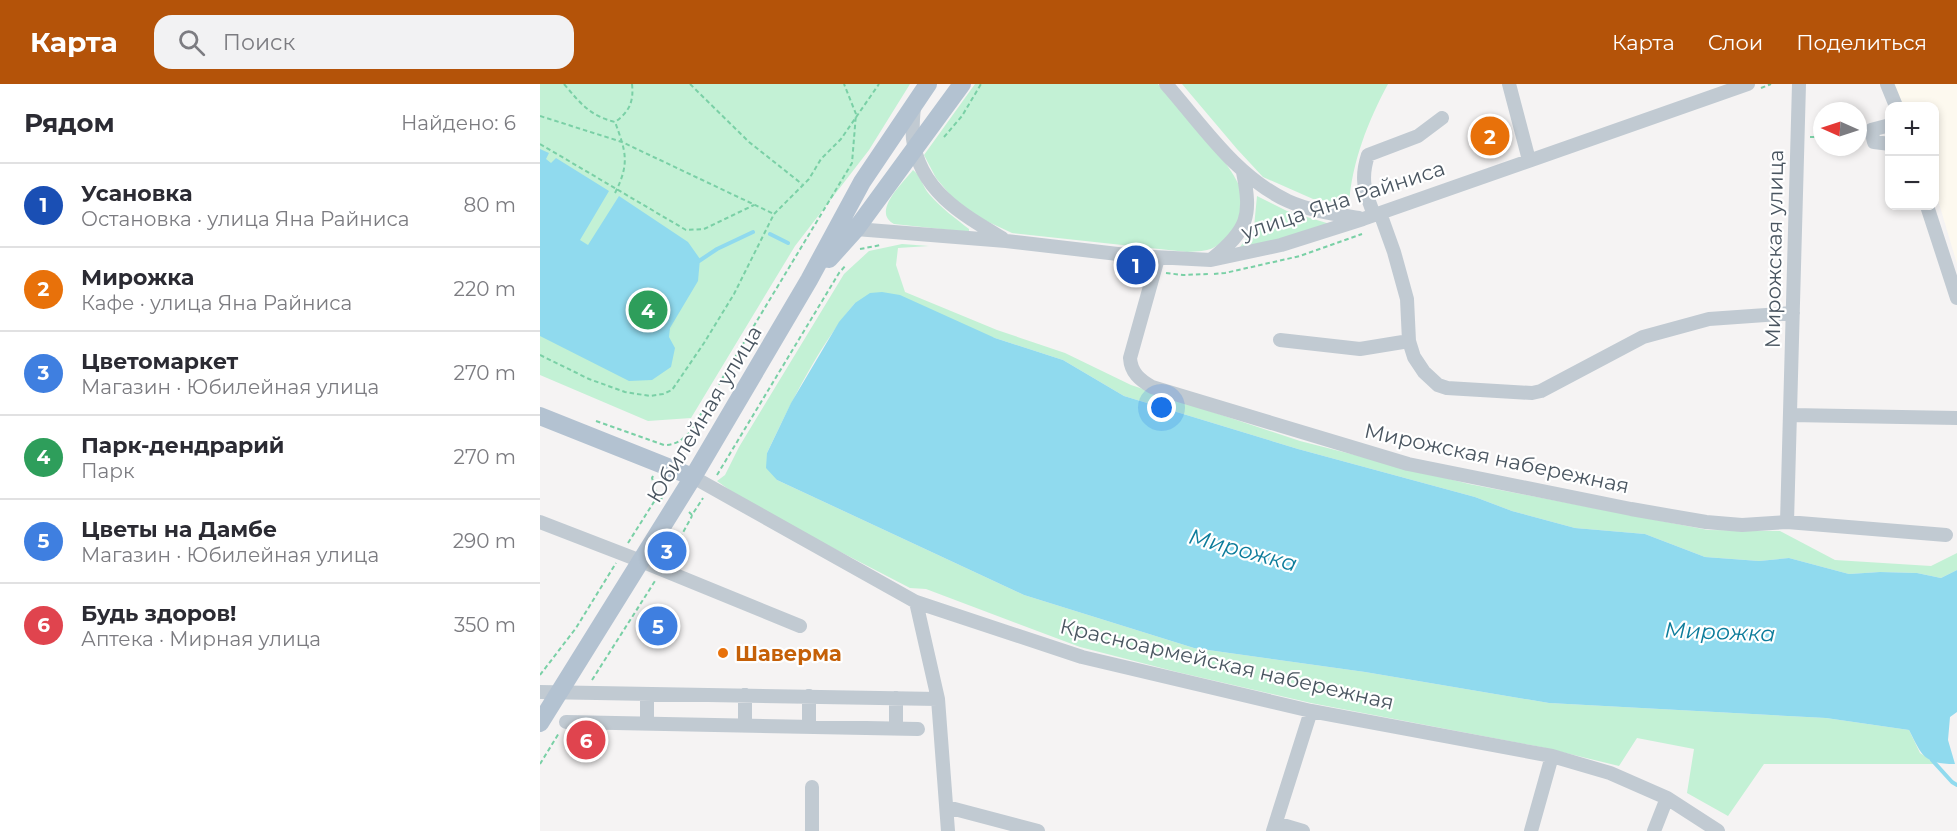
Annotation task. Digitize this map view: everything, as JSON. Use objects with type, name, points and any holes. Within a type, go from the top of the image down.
[{"type":"main road","name":"Юбилейная улица","points":[[540,723],[693,477],[809,280],[862,182],[928,84]]},
{"type":"main road","name":"Юбилейная улица","points":[[809,280],[864,229],[915,150],[962,84]]},
{"type":"main road","name":"Красноармейская набережная","points":[[540,416],[693,477]]},
{"type":"street","points":[[1166,84],[1243,172],[1263,187],[1303,207],[1372,215]]},
{"type":"street","points":[[1509,84],[1529,160]]},
{"type":"street","name":"улица Яна Райниса","points":[[864,229],[1006,241],[1158,258],[1211,260],[1281,245],[1748,84]]},
{"type":"street","name":"Мирожская улица","points":[[1788,522],[1799,84]]},
{"type":"street","points":[[1887,84],[1894,102]]},
{"type":"street","name":"улица Яна Райниса","points":[[914,107],[912,131],[915,150],[927,177],[957,211],[1006,241]]},
{"type":"street","points":[[1442,118],[1418,136],[1368,155],[1363,172],[1364,190],[1372,215],[1394,252],[1407,299],[1408,341],[1414,357],[1424,372],[1438,385],[1447,388],[1532,393],[1541,391],[1643,337],[1708,319],[1793,313]]},
{"type":"street","points":[[1885,126],[1871,130],[1874,142],[1885,143]]},
{"type":"street","points":[[1211,260],[1240,233],[1247,213],[1248,197],[1243,172]]},
{"type":"street","points":[[1928,210],[1957,298]]},
{"type":"street","name":"Мирожская набережная","points":[[1158,258],[1130,357],[1131,366],[1136,375],[1152,387],[1408,464],[1511,486],[1706,522],[1742,525],[1788,522],[1946,535]]},
{"type":"street","points":[[1280,340],[1360,349],[1408,341]]},
{"type":"street","points":[[1791,415],[1957,418]]},
{"type":"street","name":"Красноармейская набережная","points":[[693,477],[916,602],[1082,657],[1311,711],[1552,756],[1610,773],[1668,798],[1718,831]]},
{"type":"street","points":[[540,522],[800,626]]},
{"type":"street","points":[[916,602],[938,699],[948,831]]},
{"type":"street","points":[[540,692],[938,699]]},
{"type":"street","points":[[647,694],[647,724]]},
{"type":"street","points":[[745,695],[745,726]]},
{"type":"street","points":[[809,696],[809,727]]},
{"type":"street","points":[[896,698],[896,728]]},
{"type":"street","points":[[1303,831],[1275,827],[1311,711]]},
{"type":"street","points":[[566,722],[918,729]]},
{"type":"street","points":[[1531,831],[1552,756]]},
{"type":"street","points":[[812,787],[812,831]]},
{"type":"street","points":[[1654,831],[1668,798]]},
{"type":"street","points":[[947,807],[1038,831]]},
{"type":"path","points":[[564,84],[598,118],[615,122]]},
{"type":"path","points":[[615,122],[627,113],[633,92],[632,84]]},
{"type":"path","points":[[690,84],[749,142],[802,184]]},
{"type":"path","points":[[594,420],[664,445],[680,441],[690,432],[852,163],[856,114],[844,84]]},
{"type":"path","points":[[540,355],[589,379],[625,392],[650,396],[672,390],[734,294],[774,214],[841,139],[856,114],[879,84]]},
{"type":"path","points":[[941,140],[962,116],[981,84]]},
{"type":"path","points":[[540,116],[622,142],[774,214]]},
{"type":"path","points":[[615,122],[626,156],[615,193]]},
{"type":"path","points":[[540,144],[686,231],[704,229],[754,205]]},
{"type":"path","points":[[551,155],[553,151]]},
{"type":"path","points":[[860,249],[864,229]]},
{"type":"path","points":[[585,692],[637,606],[662,570],[692,515],[846,265]]},
{"type":"path","points":[[659,464],[651,478],[658,497],[676,504],[692,515]]},
{"type":"path","points":[[540,675],[576,628],[658,497]]},
{"type":"path","points":[[540,764],[566,722]]},
{"type":"shaded area","points":[[1892,84],[1957,84],[1957,264],[1939,203],[1939,102],[1899,102]]},
{"type":"green space","points":[[540,84],[910,84],[869,150],[795,246],[691,418],[648,421],[540,375]]},
{"type":"green space","points":[[975,84],[1158,84],[1206,138],[1238,182],[1243,204],[1237,224],[1217,246],[1207,250],[1187,252],[1012,233],[982,219],[957,203],[936,178],[924,155]]},
{"type":"green space","points":[[1182,84],[1388,84],[1374,112],[1357,157],[1349,204],[1313,199],[1263,177]]},
{"type":"green space","points":[[913,170],[929,194],[969,229],[969,232],[894,224],[888,219],[886,212],[891,197]]},
{"type":"green space","points":[[1257,196],[1287,211],[1330,224],[1283,240],[1238,250],[1254,227]]},
{"type":"green space","points":[[902,244],[929,246],[898,248],[896,265],[905,292],[997,330],[1065,353],[1131,385],[1300,441],[1469,484],[1708,530],[1780,531],[1835,560],[1931,566],[1957,553],[1957,570],[1941,578],[1917,573],[1849,574],[1789,558],[1759,561],[1705,557],[1645,534],[1575,528],[1512,511],[1475,497],[1298,449],[1124,396],[1063,360],[995,338],[855,303],[817,356],[767,453],[777,480],[1024,595],[1194,648],[1365,672],[1549,703],[1826,718],[1909,730],[1920,753],[1937,764],[1764,764],[1728,816],[1687,793],[1694,749],[1637,738],[1619,766],[1541,747],[1311,703],[1080,647],[926,589],[910,588],[752,506],[717,481],[725,475],[739,447],[844,274],[869,251]]},
{"type":"water","points":[[540,149],[549,153],[546,159],[551,163],[556,158],[609,191],[580,240],[588,245],[619,196],[688,242],[700,259],[698,281],[670,328],[669,337],[675,348],[671,367],[652,380],[629,381],[540,336]]},
{"type":"water","points":[[870,293],[900,295],[995,338],[1063,360],[1124,396],[1298,449],[1475,497],[1512,511],[1575,528],[1645,534],[1705,557],[1759,561],[1789,558],[1849,574],[1917,573],[1941,578],[1957,570],[1957,712],[1950,717],[1948,740],[1955,764],[1930,760],[1921,752],[1909,730],[1826,718],[1549,703],[1365,672],[1194,648],[1024,595],[777,480],[766,468],[767,453],[791,403],[839,322],[855,303]]},
{"type":"waterway","points":[[699,261],[717,249],[753,232]]},
{"type":"waterway","points":[[770,234],[788,243]]},
{"type":"waterway","points":[[1932,760],[1957,785]]},
{"type":"place","name":"Мирожка","points":[[1490,136]]},
{"type":"place","name":"Усановка","points":[[1136,265]]},
{"type":"place","name":"Парк-дендрарий","points":[[648,310]]},
{"type":"place","name":"Цветомаркет","points":[[667,551]]},
{"type":"place","name":"Цветы на Дамбе","points":[[658,626]]},
{"type":"place","name":"Шаверма","points":[[723,653]]},
{"type":"place","name":"Будь здоров!","points":[[586,740]]}]
